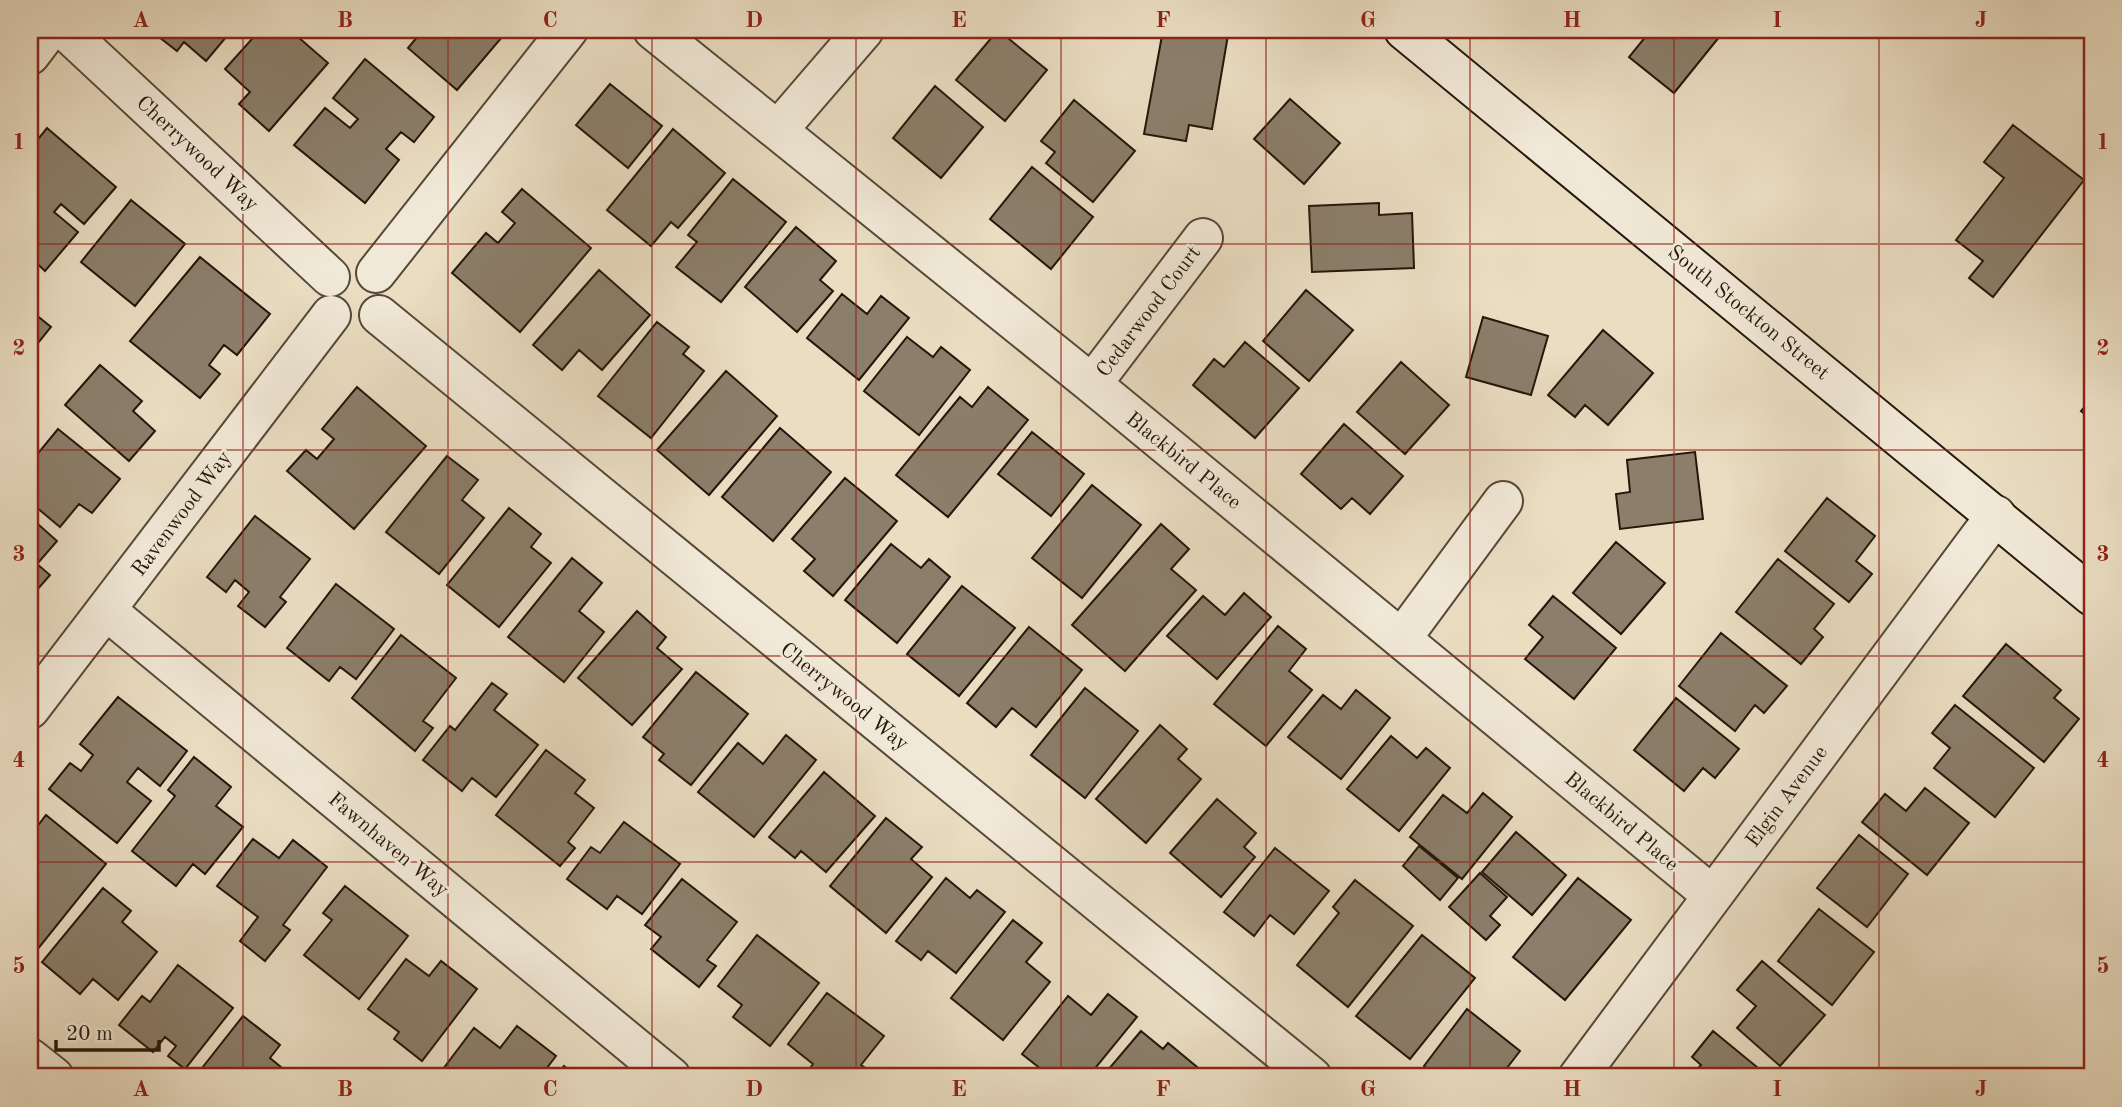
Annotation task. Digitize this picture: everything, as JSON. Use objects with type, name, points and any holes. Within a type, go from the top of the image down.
[{"type":"street","points":[[30,54],[49,30]]},
{"type":"street","name":"Cherrywood Way","points":[[65,30],[330,277]]},
{"type":"street","points":[[376,273],[569,30]]},
{"type":"street","name":"Blackbird Place","points":[[653,30],[1092,384],[1712,895]]},
{"type":"street","points":[[778,130],[864,30]]},
{"type":"street","name":"South Stockton Street","points":[[1419,34],[2092,596]]},
{"type":"street","name":"Cedarwood Court","points":[[1092,384],[1203,237]]},
{"type":"street","points":[[348,266],[367,267],[376,273],[386,293],[379,315],[361,327],[339,323],[331,315],[324,299],[330,277],[348,266]]},
{"type":"street","name":"Ravenwood Way","points":[[30,709],[331,315]]},
{"type":"street","name":"Cherrywood Way","points":[[379,315],[1312,1077]]},
{"type":"street","points":[[1402,639],[1503,501]]},
{"type":"street","name":"Elgin Avenue","points":[[1578,1077],[1996,515]]},
{"type":"street","name":"Fawnhaven Way","points":[[107,611],[671,1077]]},
{"type":"street","points":[[30,1058],[54,1077]]},
{"type":"building","points":[[150,30],[232,30],[206,61],[184,42],[177,51]]},
{"type":"building","points":[[260,30],[290,30],[328,63],[269,131],[239,104],[250,92],[225,69]]},
{"type":"building","points":[[423,30],[508,30],[457,90],[408,48]]},
{"type":"building","points":[[998,30],[1047,70],[1005,121],[956,80]]},
{"type":"building","points":[[1163,30],[1194,30],[1228,35],[1212,129],[1189,125],[1186,141],[1144,134]]},
{"type":"building","points":[[1651,30],[1724,31],[1674,93],[1629,57]]},
{"type":"building","points":[[365,59],[434,117],[414,142],[401,132],[386,149],[399,160],[365,203],[294,145],[325,108],[350,128],[358,119],[333,98]]},
{"type":"building","points":[[610,84],[662,126],[628,168],[576,125]]},
{"type":"building","points":[[935,86],[983,127],[941,178],[893,138]]},
{"type":"building","points":[[1290,99],[1340,143],[1304,184],[1254,139]]},
{"type":"building","points":[[1074,100],[1135,151],[1093,202],[1046,163],[1055,152],[1041,141]]},
{"type":"building","points":[[2013,125],[2084,180],[1993,297],[1969,278],[1983,261],[1956,240],[2004,178],[1984,162]]},
{"type":"building","points":[[47,128],[116,187],[84,224],[61,204],[54,212],[78,232],[45,271],[30,257],[30,149]]},
{"type":"building","points":[[673,129],[725,173],[678,228],[671,222],[651,246],[607,210]]},
{"type":"building","points":[[1032,167],[1093,217],[1051,269],[990,219]]},
{"type":"building","points":[[733,179],[786,222],[721,302],[676,267],[697,242],[688,235]]},
{"type":"building","points":[[522,189],[591,248],[520,332],[452,273],[486,233],[498,243],[515,223],[502,212]]},
{"type":"building","points":[[131,200],[185,244],[135,306],[81,262]]},
{"type":"building","points":[[1379,203],[1379,215],[1412,213],[1414,268],[1312,272],[1309,206]]},
{"type":"building","points":[[796,227],[836,261],[820,280],[833,291],[797,332],[745,287]]},
{"type":"building","points":[[200,257],[270,314],[237,355],[224,345],[209,365],[220,374],[200,398],[130,341]]},
{"type":"building","points":[[599,270],[650,315],[602,370],[579,350],[562,370],[533,345]]},
{"type":"building","points":[[1306,290],[1353,330],[1309,381],[1263,341]]},
{"type":"building","points":[[842,294],[867,314],[881,296],[909,318],[859,380],[807,338]]},
{"type":"building","points":[[30,310],[51,327],[30,353]]},
{"type":"building","points":[[1483,317],[1548,336],[1531,395],[1466,377]]},
{"type":"building","points":[[657,322],[689,347],[683,354],[704,371],[651,438],[598,396]]},
{"type":"building","points":[[1603,330],[1653,373],[1608,425],[1585,405],[1575,417],[1548,395]]},
{"type":"building","points":[[907,337],[933,357],[941,347],[970,370],[919,435],[864,391]]},
{"type":"building","points":[[1245,342],[1299,388],[1255,438],[1193,385],[1214,359],[1224,367]]},
{"type":"building","points":[[1401,362],[1449,405],[1405,454],[1357,412]]},
{"type":"building","points":[[100,365],[142,401],[133,411],[155,431],[129,461],[65,405]]},
{"type":"building","points":[[726,371],[777,416],[709,495],[657,450]]},
{"type":"building","points":[[357,387],[426,446],[354,529],[287,471],[306,450],[317,459],[334,439],[322,429]]},
{"type":"building","points":[[988,387],[1028,420],[948,517],[896,475],[960,397],[972,407]]},
{"type":"building","points":[[2092,398],[2092,420],[2081,411]]},
{"type":"building","points":[[1344,424],[1403,476],[1370,514],[1352,498],[1341,509],[1301,474]]},
{"type":"building","points":[[780,428],[831,472],[773,541],[722,497]]},
{"type":"building","points":[[58,429],[120,479],[92,513],[79,504],[60,527],[30,502],[30,463]]},
{"type":"building","points":[[1032,432],[1084,474],[1051,516],[998,474]]},
{"type":"building","points":[[1695,452],[1703,519],[1620,529],[1616,494],[1630,492],[1627,460]]},
{"type":"building","points":[[447,456],[478,480],[462,500],[484,518],[439,574],[386,532]]},
{"type":"building","points":[[845,478],[897,521],[833,596],[804,571],[815,559],[792,539]]},
{"type":"building","points":[[1092,485],[1141,525],[1082,598],[1032,558]]},
{"type":"building","points":[[1827,498],[1875,536],[1856,561],[1872,574],[1849,602],[1785,551]]},
{"type":"building","points":[[509,508],[541,534],[531,547],[551,563],[499,627],[447,585]]},
{"type":"building","points":[[255,516],[310,559],[280,597],[286,602],[265,627],[238,606],[249,592],[235,580],[226,592],[207,577]]},
{"type":"building","points":[[30,517],[57,541],[37,564],[50,575],[30,598]]},
{"type":"building","points":[[1161,524],[1189,549],[1171,569],[1196,590],[1125,671],[1072,625]]},
{"type":"building","points":[[1616,542],[1665,583],[1621,634],[1573,593]]},
{"type":"building","points":[[891,544],[921,568],[929,559],[950,577],[897,643],[845,600]]},
{"type":"building","points":[[572,558],[602,583],[579,611],[604,632],[564,682],[508,637]]},
{"type":"building","points":[[1778,559],[1834,604],[1814,629],[1823,637],[1801,664],[1736,612]]},
{"type":"building","points":[[336,584],[394,629],[356,679],[340,667],[329,681],[287,648]]},
{"type":"building","points":[[962,586],[1015,628],[959,696],[907,654]]},
{"type":"building","points":[[1244,593],[1271,617],[1217,679],[1167,636],[1203,596],[1225,615]]},
{"type":"building","points":[[1553,596],[1616,648],[1574,699],[1525,659],[1543,637],[1529,625]]},
{"type":"building","points":[[637,611],[666,637],[657,648],[682,669],[632,725],[578,678]]},
{"type":"building","points":[[1278,626],[1306,649],[1289,671],[1312,690],[1266,746],[1214,704]]},
{"type":"building","points":[[1029,627],[1082,670],[1036,727],[1012,708],[996,727],[967,703]]},
{"type":"building","points":[[1721,633],[1787,686],[1764,713],[1755,705],[1735,731],[1679,686]]},
{"type":"building","points":[[401,635],[456,678],[423,721],[433,728],[415,751],[352,698]]},
{"type":"building","points":[[2006,644],[2061,690],[2054,698],[2079,719],[2044,762],[1963,696]]},
{"type":"building","points":[[696,672],[748,714],[691,785],[659,760],[664,754],[643,737]]},
{"type":"building","points":[[492,683],[507,694],[494,710],[538,745],[496,797],[472,778],[462,791],[423,760],[450,726],[455,730]]},
{"type":"building","points":[[1085,688],[1138,731],[1085,798],[1031,755]]},
{"type":"building","points":[[1356,690],[1390,718],[1341,779],[1288,737],[1323,695],[1341,709]]},
{"type":"building","points":[[118,697],[187,751],[160,786],[138,768],[127,782],[151,801],[117,843],[49,789],[70,763],[81,771],[93,755],[80,744]]},
{"type":"building","points":[[1676,698],[1739,749],[1715,778],[1703,768],[1684,791],[1634,750]]},
{"type":"building","points":[[1955,705],[2034,768],[1995,817],[1934,768],[1950,748],[1932,733]]},
{"type":"building","points":[[1160,725],[1187,749],[1178,759],[1201,779],[1146,843],[1096,799]]},
{"type":"building","points":[[786,735],[816,760],[754,837],[698,792],[738,743],[763,764]]},
{"type":"building","points":[[1391,736],[1417,758],[1426,748],[1450,768],[1399,831],[1347,789]]},
{"type":"building","points":[[546,750],[585,780],[575,793],[594,808],[568,842],[575,848],[560,866],[496,815]]},
{"type":"building","points":[[194,757],[231,787],[216,806],[243,827],[205,874],[193,864],[176,886],[132,851],[175,796],[168,790]]},
{"type":"building","points":[[824,772],[875,816],[826,872],[801,851],[795,858],[769,837]]},
{"type":"building","points":[[1925,788],[1969,823],[1927,875],[1862,822],[1885,794],[1906,811]]},
{"type":"building","points":[[1483,793],[1512,817],[1462,879],[1410,837],[1443,795],[1467,813]]},
{"type":"building","points":[[1217,799],[1256,833],[1244,847],[1255,857],[1221,897],[1170,853]]},
{"type":"building","points":[[46,815],[106,864],[33,955],[30,952],[30,836]]},
{"type":"building","points":[[886,818],[922,847],[911,859],[932,877],[886,933],[830,886]]},
{"type":"building","points":[[624,822],[680,864],[642,914],[617,896],[607,909],[567,879],[591,847],[600,853]]},
{"type":"building","points":[[1516,832],[1566,875],[1532,915],[1482,872]]},
{"type":"building","points":[[1859,835],[1908,874],[1867,927],[1817,888]]},
{"type":"building","points":[[253,839],[279,858],[293,840],[327,867],[283,925],[290,930],[265,961],[240,941],[258,917],[217,886]]},
{"type":"building","points":[[1419,846],[1458,878],[1440,900],[1403,866]]},
{"type":"building","points":[[1275,848],[1329,891],[1294,934],[1270,915],[1254,936],[1224,912]]},
{"type":"building","points":[[1480,873],[1507,897],[1490,916],[1500,925],[1486,940],[1449,907]]},
{"type":"building","points":[[946,878],[970,898],[977,890],[1005,912],[956,973],[928,951],[921,960],[896,941]]},
{"type":"building","points":[[1578,878],[1631,920],[1565,1000],[1513,957]]},
{"type":"building","points":[[682,879],[737,922],[707,960],[716,966],[699,987],[651,949],[661,937],[645,925]]},
{"type":"building","points":[[1355,880],[1413,926],[1348,1007],[1297,965],[1339,913],[1333,907]]},
{"type":"building","points":[[345,886],[408,936],[359,999],[304,955],[332,920],[323,913]]},
{"type":"building","points":[[103,888],[131,911],[122,922],[157,952],[118,1000],[93,979],[80,994],[42,962]]},
{"type":"building","points":[[1819,909],[1874,952],[1832,1005],[1778,961]]},
{"type":"building","points":[[1013,920],[1042,943],[1026,962],[1050,982],[1003,1040],[951,998]]},
{"type":"building","points":[[757,935],[819,983],[770,1046],[733,1017],[742,1005],[718,986]]},
{"type":"building","points":[[1422,935],[1475,978],[1410,1059],[1356,1016]]},
{"type":"building","points":[[406,959],[429,976],[441,961],[477,989],[422,1061],[394,1039],[399,1032],[368,1009]]},
{"type":"building","points":[[1762,961],[1825,1015],[1780,1066],[1737,1028],[1756,1006],[1737,990]]},
{"type":"building","points":[[178,965],[233,1008],[185,1069],[168,1056],[176,1046],[165,1037],[153,1052],[119,1025],[142,996],[150,1002]]},
{"type":"building","points":[[827,993],[884,1036],[861,1065],[870,1071],[865,1077],[804,1077],[813,1064],[788,1044]]},
{"type":"building","points":[[1108,994],[1137,1017],[1088,1077],[1051,1077],[1022,1054],[1068,996],[1091,1015]]},
{"type":"building","points":[[1467,1009],[1520,1051],[1500,1077],[1439,1077],[1424,1066]]},
{"type":"building","points":[[243,1016],[280,1045],[270,1058],[293,1077],[195,1077]]},
{"type":"building","points":[[517,1026],[556,1056],[540,1077],[454,1077],[443,1069],[474,1028],[500,1048]]},
{"type":"building","points":[[1141,1031],[1163,1049],[1168,1043],[1197,1067],[1189,1077],[1102,1077]]},
{"type":"building","points":[[1713,1031],[1769,1077],[1691,1077],[1701,1065],[1692,1057]]},
{"type":"building","points":[[564,1066],[578,1077],[555,1077]]}]
